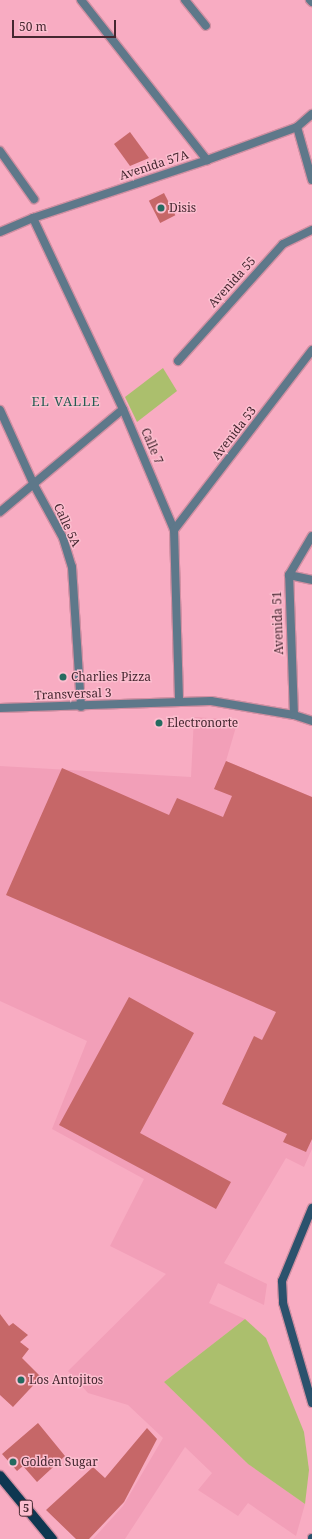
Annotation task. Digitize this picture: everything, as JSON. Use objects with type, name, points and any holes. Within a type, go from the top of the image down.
[{"type":"main road","points":[[312,1208],[282,1281],[284,1303],[312,1402]]},
{"type":"main road","name":"5","points":[[0,1476],[52,1539]]},
{"type":"street","points":[[81,0],[207,160]]},
{"type":"street","points":[[185,0],[206,26]]},
{"type":"street","name":"Avenida 57A","points":[[0,232],[33,218],[207,160],[297,127],[312,114]]},
{"type":"street","points":[[297,127],[312,180]]},
{"type":"street","points":[[0,151],[34,199]]},
{"type":"street","name":"Calle 7","points":[[33,218],[123,409],[174,530],[180,701]]},
{"type":"street","name":"Avenida 55","points":[[178,361],[283,244],[312,230]]},
{"type":"street","name":"Avenida 53","points":[[174,530],[312,350]]},
{"type":"street","points":[[0,512],[123,409]]},
{"type":"street","name":"Calle 5A","points":[[0,410],[34,485],[63,538],[72,567],[81,707]]},
{"type":"street","name":"Avenida 51","points":[[294,715],[289,575],[312,536]]},
{"type":"street","points":[[289,575],[312,580]]},
{"type":"street","name":"Transversal 3","points":[[0,708],[81,707],[180,701],[211,701],[294,715],[312,721]]},
{"type":"shaded area","points":[[194,717],[238,720],[226,761],[312,797],[312,1149],[304,1167],[286,1158],[224,1263],[267,1284],[264,1305],[218,1283],[209,1303],[245,1319],[164,1382],[248,1464],[305,1504],[296,1536],[248,1503],[238,1516],[198,1490],[212,1473],[185,1447],[125,1539],[93,1539],[123,1506],[163,1438],[128,1405],[88,1393],[68,1371],[166,1274],[110,1246],[144,1179],[52,1129],[87,1041],[0,1001],[0,766],[191,777]]},
{"type":"green space","points":[[163,368],[177,391],[137,422],[125,397]]},
{"type":"green space","points":[[245,1319],[266,1338],[304,1432],[309,1470],[305,1504],[248,1464],[164,1382]]},
{"type":"building","points":[[130,132],[149,158],[130,166],[114,144]]},
{"type":"building","name":"Disis","points":[[164,193],[175,215],[160,223],[149,201]]},
{"type":"building","points":[[226,761],[312,797],[312,1139],[306,1152],[283,1142],[287,1134],[222,1104],[254,1036],[262,1040],[276,1012],[6,895],[62,768],[169,815],[177,798],[223,817],[232,796],[214,789]]},
{"type":"building","points":[[129,997],[194,1033],[140,1133],[231,1182],[216,1209],[59,1125]]},
{"type":"building","points":[[0,1314],[9,1326],[13,1323],[28,1335],[20,1342],[29,1349],[22,1358],[41,1377],[13,1407],[0,1395]]},
{"type":"building","points":[[38,1423],[65,1456],[37,1482],[23,1466],[17,1471],[2,1454]]},
{"type":"building","points":[[147,1428],[157,1439],[124,1502],[89,1539],[76,1539],[46,1510],[93,1467],[105,1478]]},
{"type":"place","name":"Disis","points":[[161,208]]},
{"type":"place","name":"Charlies Pizza","points":[[63,677]]},
{"type":"place","name":"Electronorte","points":[[159,723]]},
{"type":"place","name":"Los Antojitos","points":[[21,1380]]},
{"type":"place","name":"Golden Sugar","points":[[13,1462]]},
{"type":"district","name":"EL VALLE","points":[[66,401]]}]
